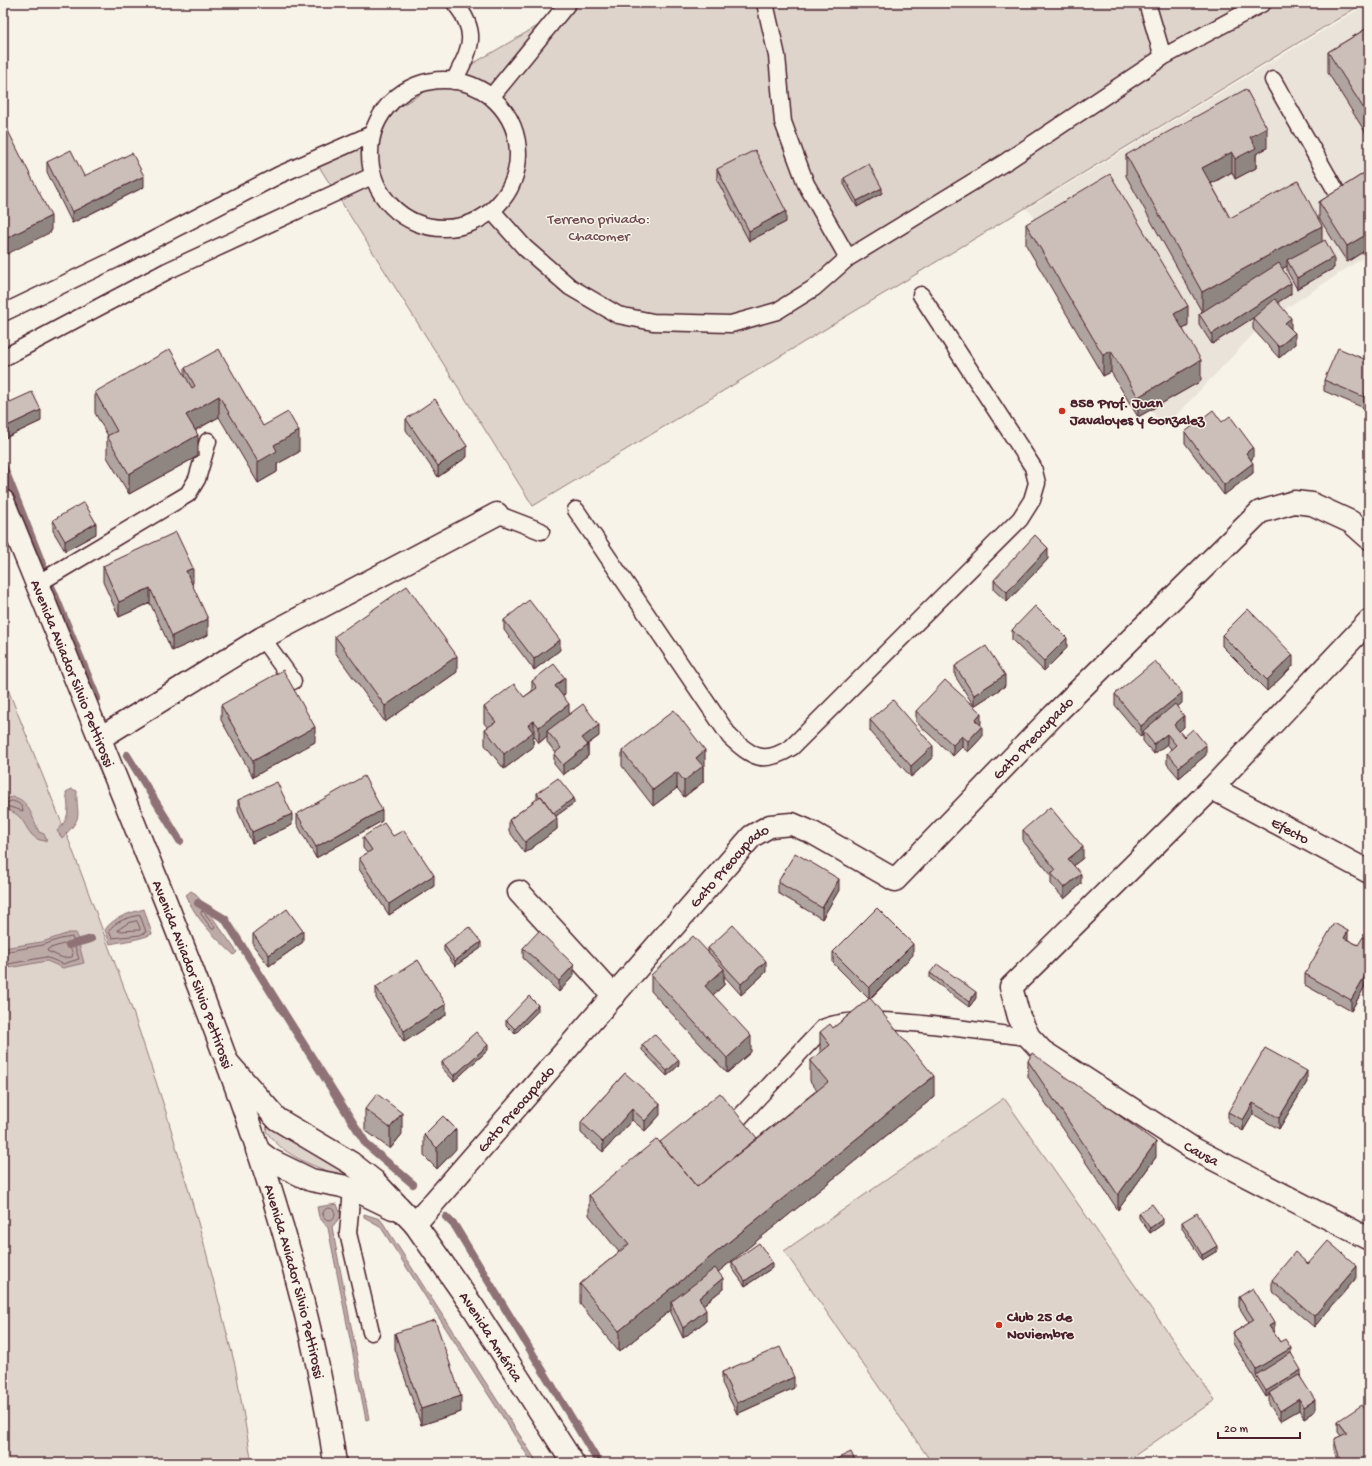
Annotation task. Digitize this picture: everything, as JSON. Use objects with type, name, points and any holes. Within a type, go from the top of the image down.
[{"type":"street","name":"Avenida Aviador Silvio Pettirossi","points":[[3,501],[100,738],[228,1064],[258,1150],[280,1218],[312,1342],[335,1463]]},
{"type":"street","name":"Gato Preocupado","points":[[410,1218],[614,996],[752,836],[770,826],[792,824],[813,833],[895,880],[1054,716],[1260,512],[1294,502],[1312,504],[1351,522],[1369,538]]},
{"type":"street","points":[[100,738],[262,638],[497,514]]},
{"type":"street","points":[[1036,1044],[1019,1018],[1011,987],[1212,788],[1369,621]]},
{"type":"street","name":"Efecto","points":[[1212,788],[1369,872]]},
{"type":"street","points":[[519,892],[614,996]]},
{"type":"street","name":"Causa","points":[[1036,1044],[1192,1148],[1369,1239]]},
{"type":"street","name":"Avenida América","points":[[228,1064],[277,1119],[351,1163],[374,1181],[410,1218],[473,1307],[573,1463]]},
{"type":"street","points":[[258,1150],[270,1160],[311,1180],[352,1190],[410,1218]]},
{"type":"lane","points":[[454,81],[469,50],[471,34],[465,15],[455,3]]},
{"type":"lane","points":[[492,96],[568,3]]},
{"type":"lane","points":[[765,3],[777,56],[783,122],[806,184],[848,258]]},
{"type":"lane","points":[[1147,3],[1163,57]]},
{"type":"lane","points":[[492,211],[525,248],[570,287],[618,315],[653,322],[731,324],[777,311],[814,288],[848,258],[1007,161],[1163,57],[1263,3]]},
{"type":"lane","points":[[1273,80],[1339,196]]},
{"type":"lane","points":[[433,81],[454,81],[474,87],[492,96],[506,114],[515,133],[518,154],[512,185],[492,211],[474,222],[454,228],[433,228],[412,222],[395,211],[381,195],[372,176],[369,155],[372,134],[380,114],[395,98],[412,87],[433,81]]},
{"type":"lane","points":[[3,313],[116,259],[279,175],[372,134]]},
{"type":"lane","points":[[3,358],[167,271],[372,176]]},
{"type":"lane","points":[[576,510],[730,737],[748,753],[760,757],[778,756],[792,746],[1020,519],[1032,500],[1037,483],[1033,467],[921,295]]},
{"type":"lane","points":[[37,584],[188,494],[197,479],[208,442]]},
{"type":"lane","points":[[497,514],[541,531]]},
{"type":"lane","points":[[262,638],[293,681]]},
{"type":"lane","points":[[738,1119],[823,1028],[833,1023],[878,1021],[1036,1044]]},
{"type":"lane","points":[[352,1190],[348,1232],[371,1332]]},
{"type":"shaded area","points":[[1369,3],[1369,254],[1265,322],[1163,429],[1038,222],[1027,209]]},
{"type":"green space","name":"Terreno privado: Chacomer","points":[[577,3],[1364,3],[533,506],[313,157]]},
{"type":"green space","points":[[3,677],[71,846],[132,1009],[166,1112],[203,1240],[235,1365],[252,1463],[3,1463]]},
{"type":"green space","name":"Club 25 de Noviembre","points":[[1004,1098],[1215,1400],[1124,1463],[932,1463],[784,1251]]},
{"type":"green space","points":[[267,1126],[365,1184],[311,1165],[286,1151],[275,1142],[266,1131]]},
{"type":"water","points":[[72,789],[77,791],[78,816],[74,825],[62,838],[57,831],[64,822],[68,813],[66,792]]},
{"type":"water","points":[[12,797],[23,801],[30,810],[39,832],[44,834],[47,841],[39,840],[33,836],[18,815],[3,810],[3,800]]},
{"type":"water","points":[[191,891],[196,894],[237,952],[234,955],[207,928],[195,912],[186,895]]},
{"type":"water","points":[[144,909],[152,934],[137,939],[110,944],[105,930],[108,926],[122,916]]},
{"type":"water","points":[[69,933],[76,933],[84,963],[63,968],[47,961],[3,969],[3,948],[42,942]]},
{"type":"water","points":[[337,1204],[341,1216],[332,1227],[369,1419],[366,1420],[328,1228],[319,1217],[317,1207]]},
{"type":"water","points":[[364,1214],[380,1219],[383,1223],[535,1459],[531,1461],[380,1226],[364,1217]]},
{"type":"building","points":[[1369,27],[1369,117],[1328,52]]},
{"type":"building","points":[[1246,89],[1267,128],[1250,137],[1256,148],[1235,159],[1232,152],[1202,168],[1230,218],[1298,181],[1322,226],[1202,292],[1126,155]]},
{"type":"building","points":[[4,123],[51,216],[3,240],[3,124]]},
{"type":"building","points":[[71,150],[84,176],[132,153],[144,176],[72,212],[47,162]]},
{"type":"building","points":[[755,150],[786,211],[749,231],[717,169]]},
{"type":"building","points":[[869,164],[882,188],[857,201],[844,178]]},
{"type":"building","points":[[1369,170],[1369,233],[1347,246],[1319,202]]},
{"type":"building","points":[[1110,174],[1188,306],[1174,314],[1201,360],[1138,397],[1111,351],[1103,355],[1026,224]]},
{"type":"building","points":[[1325,240],[1334,257],[1297,278],[1287,260]]},
{"type":"building","points":[[1279,263],[1291,283],[1212,334],[1199,314]]},
{"type":"building","points":[[1275,299],[1291,318],[1285,323],[1295,333],[1279,347],[1253,318]]},
{"type":"building","points":[[1338,348],[1369,361],[1369,386],[1364,397],[1324,380]]},
{"type":"building","points":[[170,349],[192,388],[195,386],[185,368],[219,349],[263,426],[288,412],[299,431],[274,445],[277,451],[258,462],[219,396],[186,415],[198,435],[129,474],[107,436],[117,431],[95,392]]},
{"type":"building","points":[[32,392],[41,410],[5,427],[3,424],[3,403],[9,400],[10,402]]},
{"type":"building","points":[[435,399],[467,446],[438,466],[406,419]]},
{"type":"building","points":[[1213,410],[1222,422],[1230,416],[1253,447],[1246,453],[1253,463],[1224,485],[1185,432]]},
{"type":"building","points":[[84,502],[96,523],[65,541],[53,520]]},
{"type":"building","points":[[176,532],[193,568],[186,571],[208,619],[172,636],[150,588],[119,602],[103,566]]},
{"type":"building","points":[[1035,535],[1048,548],[1007,592],[994,580]]},
{"type":"building","points":[[407,586],[457,656],[385,706],[335,636]]},
{"type":"building","points":[[529,600],[560,640],[534,659],[504,620]]},
{"type":"building","points":[[1035,606],[1067,638],[1044,661],[1012,630]]},
{"type":"building","points":[[1248,609],[1293,655],[1267,680],[1222,635]]},
{"type":"building","points":[[986,646],[1005,675],[974,695],[955,666]]},
{"type":"building","points":[[1155,661],[1182,693],[1141,726],[1115,694]]},
{"type":"building","points":[[554,664],[565,678],[555,686],[569,704],[539,727],[534,721],[528,725],[533,732],[504,754],[485,729],[496,722],[484,707],[514,684],[524,697],[537,688],[532,681]]},
{"type":"building","points":[[283,670],[315,727],[253,761],[221,705]]},
{"type":"building","points":[[945,680],[981,713],[975,720],[982,726],[968,741],[962,736],[953,745],[916,711]]},
{"type":"building","points":[[893,700],[933,746],[911,766],[870,720]]},
{"type":"building","points":[[583,704],[599,725],[582,738],[588,745],[563,765],[554,754],[561,748],[547,731]]},
{"type":"building","points":[[1175,704],[1184,716],[1174,725],[1184,737],[1193,729],[1206,745],[1179,767],[1167,753],[1176,745],[1167,734],[1154,744],[1143,731]]},
{"type":"building","points":[[674,710],[705,750],[696,758],[703,766],[684,781],[677,772],[653,790],[622,751]]},
{"type":"building","points":[[364,776],[382,810],[316,847],[297,814]]},
{"type":"building","points":[[558,778],[574,798],[553,813],[541,796],[540,797],[537,793]]},
{"type":"building","points":[[277,782],[292,814],[252,832],[238,800]]},
{"type":"building","points":[[541,796],[557,818],[525,842],[509,820]]},
{"type":"building","points":[[1050,807],[1083,847],[1068,859],[1081,874],[1064,888],[1051,873],[1056,870],[1023,830]]},
{"type":"building","points":[[384,823],[393,836],[404,830],[434,875],[389,904],[359,858],[372,850],[363,837]]},
{"type":"building","points":[[795,853],[839,879],[822,908],[778,882]]},
{"type":"building","points":[[877,908],[913,944],[869,988],[833,952]]},
{"type":"building","points":[[287,909],[303,931],[269,955],[253,934]]},
{"type":"building","points":[[1334,923],[1348,931],[1344,938],[1358,945],[1363,937],[1369,940],[1369,969],[1351,1000],[1305,974]]},
{"type":"building","points":[[733,925],[766,961],[741,984],[708,948]]},
{"type":"building","points":[[469,927],[481,942],[455,961],[444,945]]},
{"type":"building","points":[[539,931],[574,965],[559,981],[523,948]]},
{"type":"building","points":[[693,936],[724,969],[705,986],[751,1036],[727,1058],[651,975]]},
{"type":"building","points":[[418,960],[446,1004],[404,1031],[376,987]]},
{"type":"building","points":[[937,964],[976,992],[969,1002],[930,973]]},
{"type":"building","points":[[529,996],[538,1005],[515,1029],[506,1020]]},
{"type":"building","points":[[870,998],[934,1076],[619,1331],[580,1284],[629,1244],[589,1195],[657,1139],[697,1187],[828,1082],[810,1061],[830,1045],[820,1032],[830,1024],[833,1028]]},
{"type":"building","points":[[476,1032],[488,1045],[454,1076],[442,1062]]},
{"type":"building","points":[[654,1034],[679,1060],[667,1071],[642,1045]]},
{"type":"building","points":[[1265,1048],[1307,1071],[1279,1118],[1253,1103],[1243,1120],[1228,1112]]},
{"type":"building","points":[[1032,1053],[1156,1142],[1118,1195],[1028,1061]]},
{"type":"building","points":[[625,1073],[660,1104],[645,1121],[632,1109],[603,1142],[581,1122]]},
{"type":"building","points":[[720,1093],[757,1138],[697,1187],[660,1142]]},
{"type":"building","points":[[377,1094],[402,1113],[390,1128],[365,1109]]},
{"type":"building","points":[[443,1116],[456,1129],[437,1148],[424,1135]]},
{"type":"building","points":[[1152,1204],[1163,1219],[1150,1228],[1139,1213]]},
{"type":"building","points":[[1197,1213],[1217,1246],[1202,1255],[1182,1222]]},
{"type":"building","points":[[1328,1241],[1357,1266],[1314,1316],[1272,1280],[1295,1252],[1308,1264]]},
{"type":"building","points":[[759,1243],[772,1262],[745,1281],[732,1262]]},
{"type":"building","points":[[715,1268],[723,1278],[699,1298],[706,1310],[683,1328],[671,1302]]},
{"type":"building","points":[[1253,1288],[1274,1323],[1269,1326],[1280,1342],[1285,1339],[1291,1348],[1256,1369],[1233,1333],[1254,1320],[1239,1297]]},
{"type":"building","points":[[435,1320],[461,1396],[421,1409],[395,1333]]},
{"type":"building","points":[[780,1347],[794,1377],[737,1403],[722,1372]]},
{"type":"building","points":[[1291,1353],[1301,1370],[1266,1391],[1256,1375]]},
{"type":"building","points":[[1299,1375],[1315,1400],[1304,1407],[1299,1399],[1280,1411],[1269,1393]]},
{"type":"building","points":[[1362,1405],[1369,1415],[1369,1463],[1341,1463],[1334,1439],[1347,1433],[1338,1421]]},
{"type":"building","points":[[851,1452],[856,1463],[828,1463]]},
{"type":"waterway","points":[[3,465],[43,566]]},
{"type":"waterway","points":[[52,588],[97,698]]},
{"type":"waterway","points":[[127,755],[180,841]]},
{"type":"waterway","points":[[198,903],[225,919],[367,1145],[413,1184]]},
{"type":"waterway","points":[[69,945],[91,939]]},
{"type":"waterway","points":[[446,1217],[455,1226],[599,1463]]},
{"type":"place","name":"858 Prof. Juan Javaloyes y Gonzalez","points":[[1062,411]]},
{"type":"place","name":"Club 25 de Noviembre","points":[[999,1325]]}]
